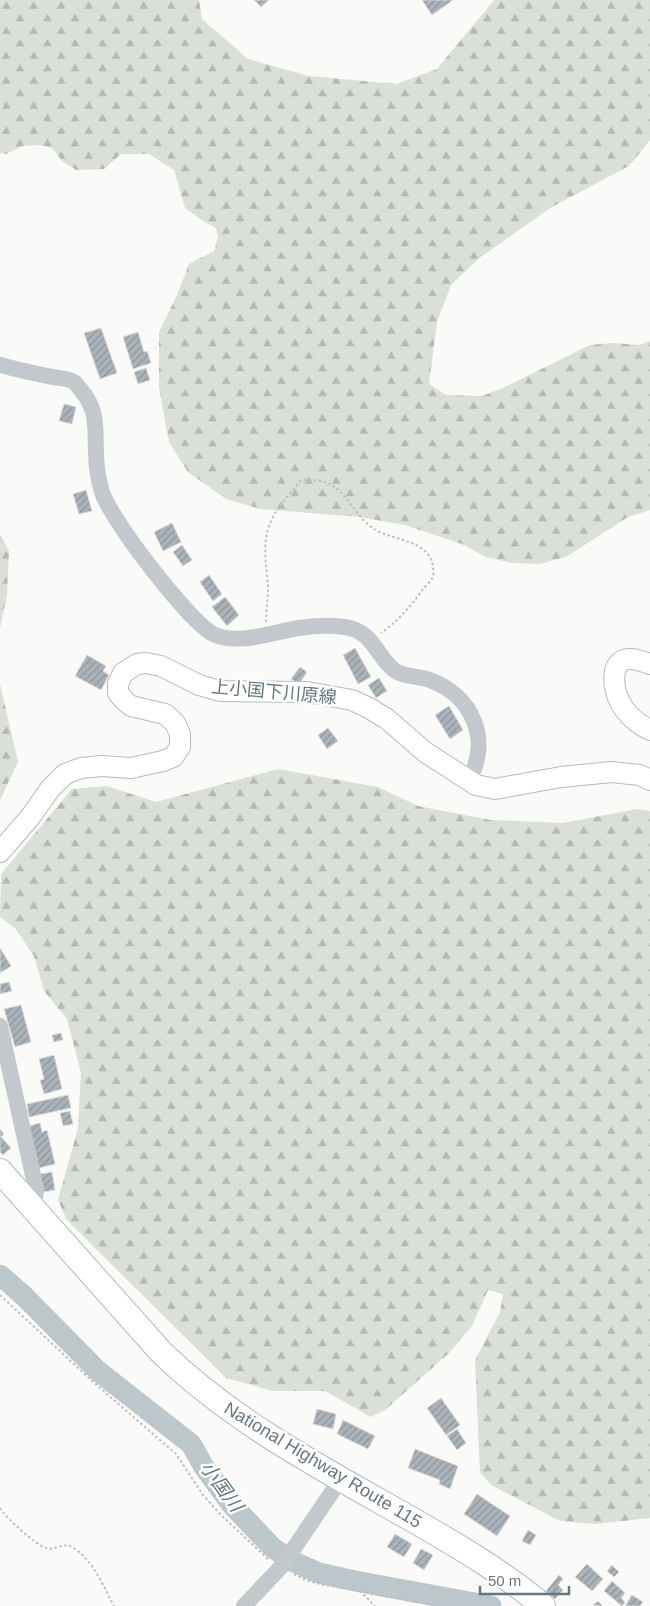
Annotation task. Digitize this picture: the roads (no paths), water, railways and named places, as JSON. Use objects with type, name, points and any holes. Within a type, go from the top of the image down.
[{"type":"highway","name":"National Highway Route 115","points":[[0,1171],[161,1352],[186,1377],[251,1425],[480,1560],[543,1606]]},
{"type":"main road","points":[[650,664],[630,659],[622,660],[615,669],[614,681],[619,700],[631,718],[650,730]]},
{"type":"main road","name":"上小国下川原線","points":[[0,852],[31,816],[50,789],[65,774],[81,768],[102,766],[131,768],[173,757],[180,747],[180,734],[175,723],[165,714],[131,706],[118,693],[118,684],[123,673],[137,664],[146,663],[161,666],[199,685],[220,691],[307,692],[352,700],[387,719],[425,752],[476,785],[495,789],[561,777],[612,772],[640,775],[650,780]]},
{"type":"street","points":[[0,365],[73,382],[89,399],[95,423],[97,467],[102,493],[126,535],[163,582],[201,625],[226,638],[238,639],[301,628],[346,627],[362,634],[370,641],[392,669],[431,680],[449,689],[467,708],[478,733],[479,748],[476,766],[468,780]]},
{"type":"street","points":[[0,1026],[36,1189],[35,1201],[31,1205]]},
{"type":"street","points":[[244,1606],[282,1564],[341,1478]]},
{"type":"waterway","name":"小国川","points":[[0,1275],[25,1297],[98,1371],[191,1444],[204,1467],[232,1505],[273,1548],[294,1562],[319,1573],[491,1606]]}]
